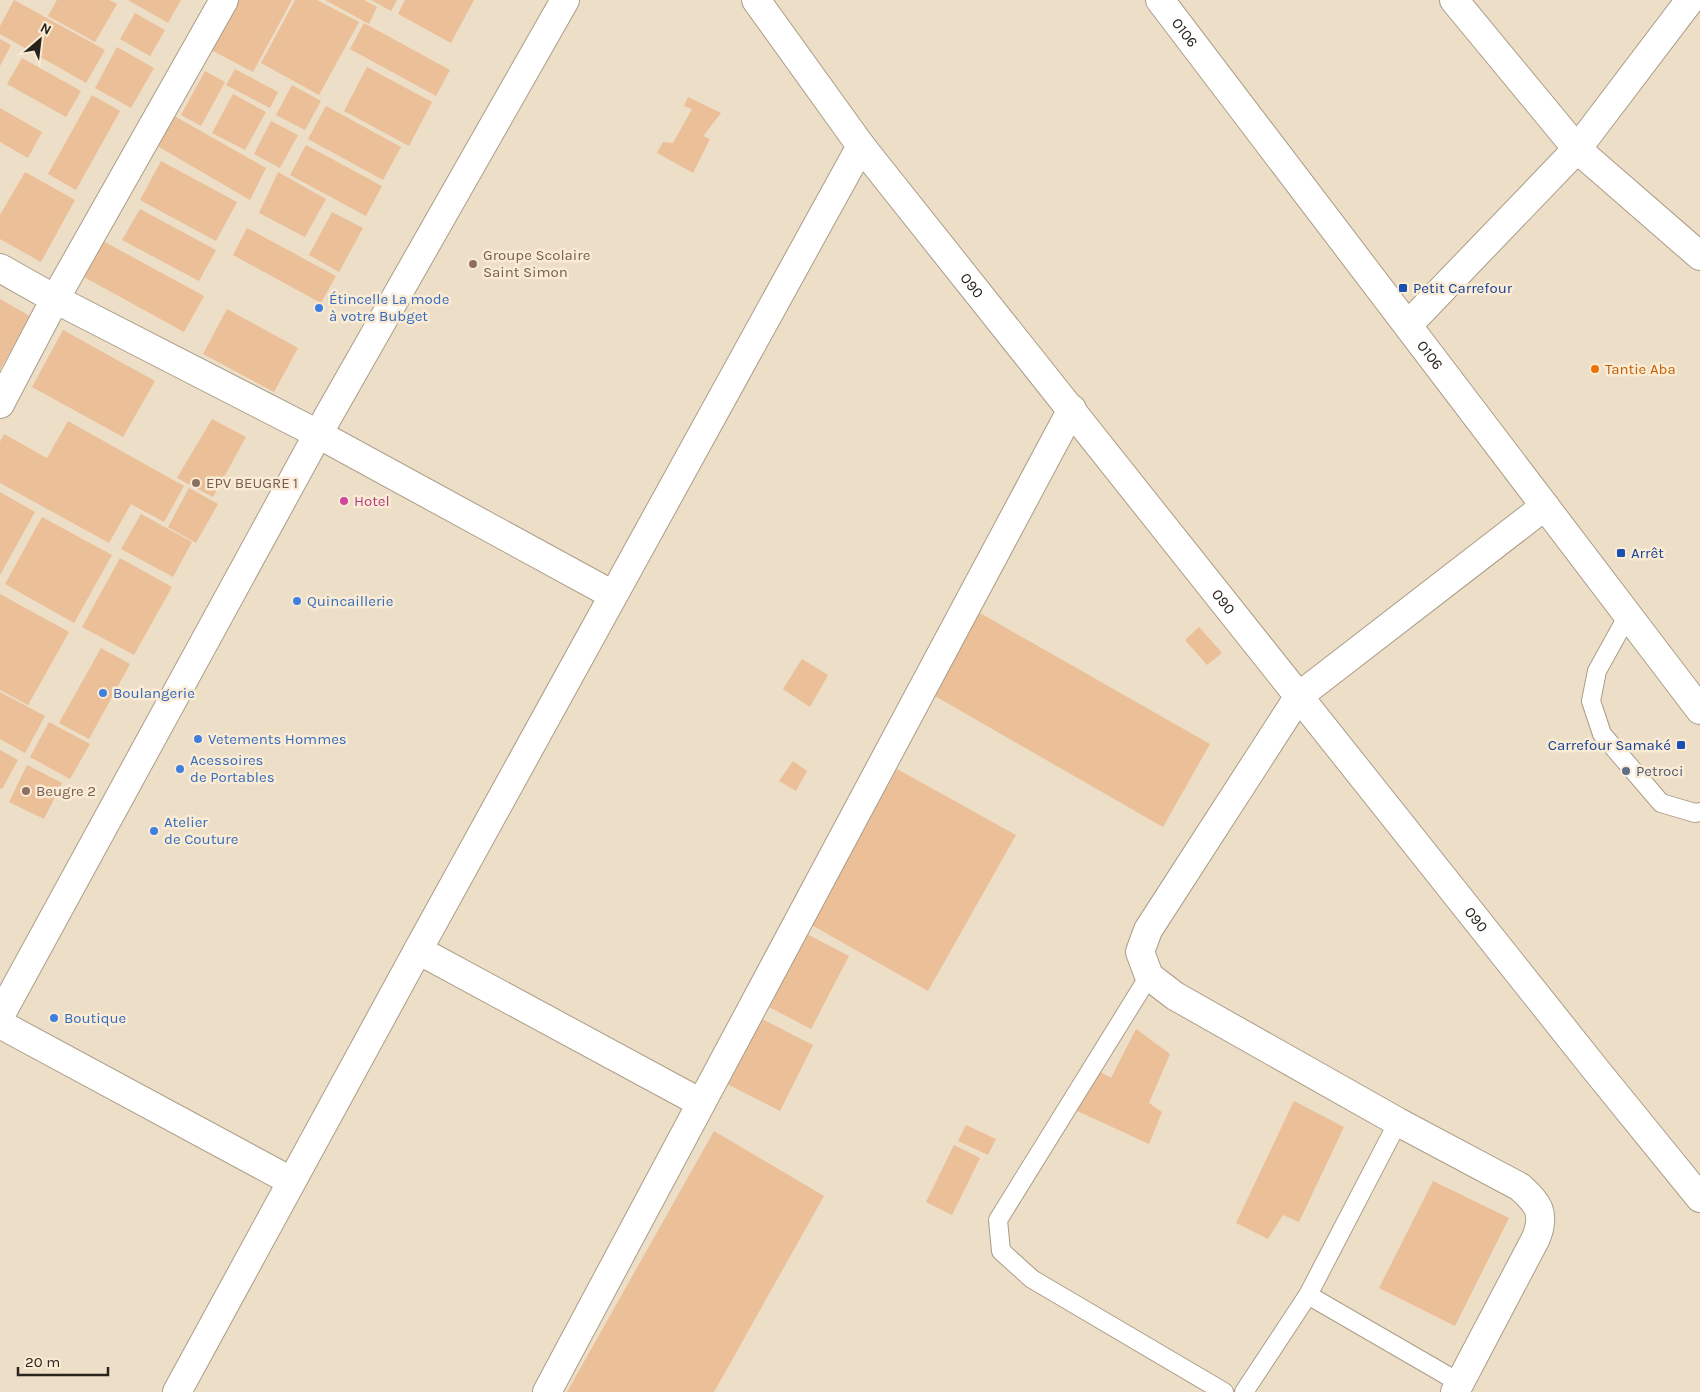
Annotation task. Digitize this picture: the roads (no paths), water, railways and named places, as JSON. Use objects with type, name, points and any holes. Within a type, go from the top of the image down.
[{"type":"street","points":[[0,404],[55,299],[224,0]]},
{"type":"street","points":[[0,1016],[318,434],[565,0]]},
{"type":"street","name":"O90","points":[[756,0],[861,146],[1700,1198]]},
{"type":"street","name":"O106","points":[[1160,0],[1700,710]]},
{"type":"street","points":[[1454,0],[1577,149],[1700,256]]},
{"type":"street","points":[[1408,325],[1577,149],[1690,0]]},
{"type":"street","points":[[177,1392],[291,1181],[861,146]]},
{"type":"street","points":[[0,268],[55,299],[318,434],[613,595]]},
{"type":"street","points":[[548,1392],[1072,409]]},
{"type":"street","points":[[1458,1387],[1542,1225],[1536,1202],[1520,1187],[1398,1122],[1175,996],[1149,976],[1140,952],[1148,930],[1299,696],[1545,506]]},
{"type":"street","points":[[418,950],[701,1103]]},
{"type":"street","points":[[0,1024],[291,1181]]},
{"type":"lane","points":[[1628,615],[1597,671],[1591,701],[1602,734],[1661,803],[1695,813],[1700,812]]},
{"type":"lane","points":[[1149,976],[998,1220],[1001,1251],[1032,1280],[1224,1392]]},
{"type":"lane","points":[[1244,1392],[1308,1295],[1398,1122]]},
{"type":"lane","points":[[1308,1295],[1458,1387]]},
{"type":"place","name":"Groupe Scolaire Saint Simon","points":[[473,264]]},
{"type":"place","name":"Petit Carrefour","points":[[1403,288]]},
{"type":"place","name":"Étincelle La mode à votre Bubget","points":[[319,308]]},
{"type":"place","name":"Tantie Aba","points":[[1595,369]]},
{"type":"place","name":"EPV BEUGRE 1","points":[[196,483]]},
{"type":"place","name":"Hotel","points":[[344,501]]},
{"type":"place","name":"Arrêt","points":[[1621,553]]},
{"type":"place","name":"Quincaillerie","points":[[297,601]]},
{"type":"place","name":"Boulangerie","points":[[103,693]]},
{"type":"place","name":"Vetements Hommes","points":[[198,739]]},
{"type":"place","name":"Carrefour Samaké","points":[[1681,745]]},
{"type":"place","name":"Acessoires de Portables","points":[[180,769]]},
{"type":"place","name":"Petroci","points":[[1626,771]]},
{"type":"place","name":"Beugre 2","points":[[26,791]]},
{"type":"place","name":"Atelier de Couture","points":[[154,831]]},
{"type":"place","name":"Boutique","points":[[54,1018]]}]
